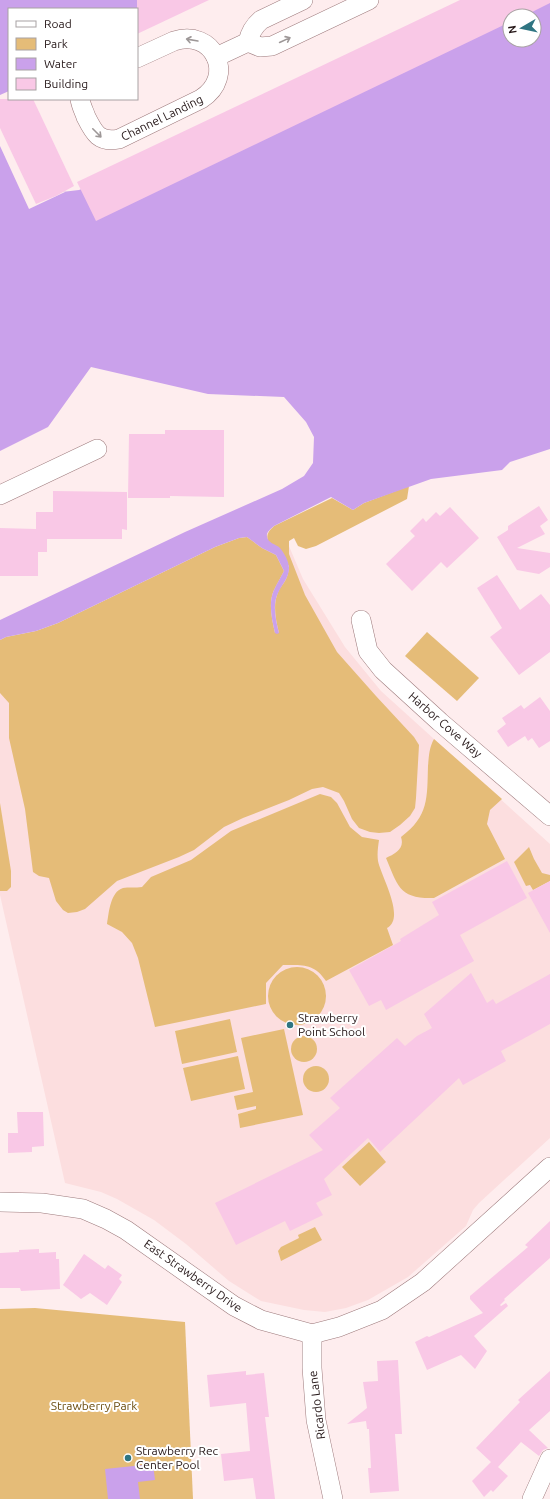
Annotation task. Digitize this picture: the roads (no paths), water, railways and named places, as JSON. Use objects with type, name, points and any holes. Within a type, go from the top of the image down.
[{"type":"street","points":[[138,58],[174,41],[187,38],[204,44],[216,57],[248,42],[252,30],[261,20],[303,0]]},
{"type":"street","points":[[248,42],[260,47],[272,46],[369,0]]},
{"type":"street","name":"Channel Landing","points":[[80,100],[81,106],[93,131],[104,140],[119,139],[201,99],[211,92],[218,81],[219,75],[216,57]]},
{"type":"street","points":[[0,496],[97,449]]},
{"type":"street","name":"Harbor Cove Way","points":[[361,620],[368,651],[383,670],[440,722],[550,816]]},
{"type":"street","points":[[312,1334],[362,1319],[382,1310],[402,1298],[423,1282],[550,1167]]},
{"type":"street","name":"East Strawberry Drive","points":[[0,1202],[42,1203],[84,1209],[126,1230],[234,1306],[262,1320],[312,1334]]},
{"type":"street","name":"Ricardo Lane","points":[[312,1334],[312,1368],[316,1420],[333,1499]]},
{"type":"street","points":[[532,1499],[550,1460]]},
{"type":"water","points":[[0,0],[193,0],[138,9],[8,8],[8,100],[10,100],[62,192],[79,190],[205,142],[293,98],[502,18],[502,48],[542,48],[542,8],[529,8],[550,0],[550,449],[510,462],[502,470],[431,479],[364,503],[353,510],[331,497],[274,526],[267,533],[267,538],[270,542],[282,550],[289,565],[288,575],[278,593],[275,603],[275,613],[279,633],[277,634],[275,633],[272,617],[271,600],[274,590],[284,571],[276,555],[262,548],[247,537],[239,538],[215,547],[58,623],[36,631],[6,637],[0,640],[0,620],[185,532],[282,489],[304,476],[313,463],[314,437],[306,422],[284,397],[208,394],[91,367],[48,427],[0,451]]},
{"type":"water","points":[[153,1464],[155,1480],[138,1482],[140,1499],[108,1499],[105,1469]]},
{"type":"place","name":"Strawberry Point School","points":[[290,1025]]},
{"type":"place","name":"Strawberry Rec Center Pool","points":[[128,1458]]},
{"type":"park label","name":"Strawberry Park","points":[[94,1406]]}]
